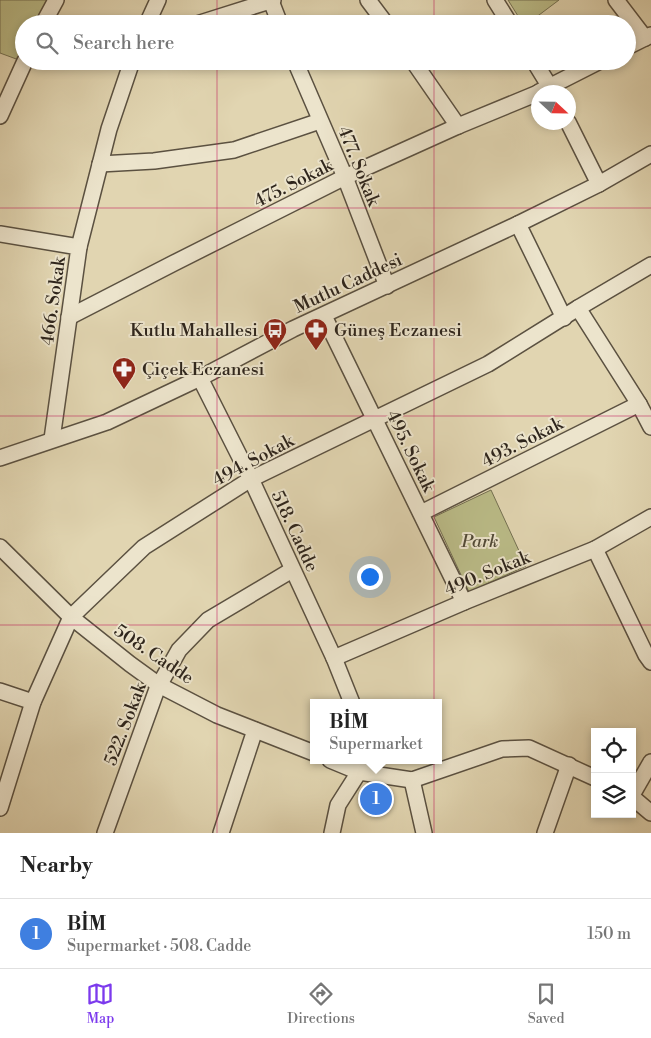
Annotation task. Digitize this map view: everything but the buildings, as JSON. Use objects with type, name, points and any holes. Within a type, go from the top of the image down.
[{"type":"street","points":[[48,15],[56,0]]},
{"type":"street","points":[[151,15],[158,0]]},
{"type":"street","points":[[368,0],[379,15]]},
{"type":"street","points":[[495,0],[504,15]]},
{"type":"street","points":[[616,0],[629,15]]},
{"type":"street","points":[[226,15],[272,1],[277,15]]},
{"type":"street","points":[[636,23],[648,37],[636,43]]},
{"type":"street","points":[[0,116],[21,70]]},
{"type":"street","points":[[79,247],[109,129],[129,70]]},
{"type":"street","name":"477. Sokak","points":[[299,70],[345,177],[387,286]]},
{"type":"street","points":[[419,70],[458,126]]},
{"type":"street","points":[[537,70],[543,85]]},
{"type":"street","name":"475. Sokak","points":[[556,85],[584,70]]},
{"type":"street","name":"475. Sokak","points":[[69,317],[345,177],[458,126],[531,97]]},
{"type":"street","points":[[100,164],[154,161],[234,150],[320,121]]},
{"type":"street","points":[[572,130],[598,184]]},
{"type":"street","name":"Mutlu Caddesi","points":[[0,458],[107,422],[200,378],[294,329],[518,224],[598,184],[651,154]]},
{"type":"street","points":[[518,224],[564,318]]},
{"type":"street","name":"466. Sokak","points":[[0,234],[79,247],[52,439]]},
{"type":"street","name":"494. Sokak","points":[[1,804],[33,702],[71,617],[144,548],[251,479],[488,364],[651,265]]},
{"type":"street","points":[[578,308],[639,404],[651,427]]},
{"type":"street","name":"495. Sokak","points":[[324,316],[464,602]]},
{"type":"street","name":"518. Cadde","points":[[200,378],[251,479],[334,658],[350,699]]},
{"type":"street","name":"493. Sokak","points":[[421,513],[639,404]]},
{"type":"street","name":"490. Sokak","points":[[334,658],[464,602],[595,549],[651,516]]},
{"type":"street","name":"508. Cadde","points":[[0,547],[71,617],[159,685],[217,715],[310,751]]},
{"type":"street","points":[[595,549],[651,662]]},
{"type":"street","name":"522. Sokak","points":[[106,833],[159,685],[179,650],[208,620],[292,570]]},
{"type":"street","points":[[0,691],[33,702]]},
{"type":"street","points":[[221,833],[255,730]]},
{"type":"street","points":[[332,833],[338,805],[361,766],[412,780],[502,749],[529,748],[591,776]]},
{"type":"street","points":[[636,789],[651,762]]},
{"type":"street","points":[[545,833],[569,765]]},
{"type":"street","points":[[412,780],[424,833]]},
{"type":"street","points":[[636,800],[651,814]]},
{"type":"green space","points":[[0,0],[49,0],[42,15],[15,15],[15,59],[0,53]]},
{"type":"green space","points":[[508,0],[559,0],[539,15],[517,15]]},
{"type":"green space","name":"Park","points":[[491,490],[526,566],[469,592],[434,517]]},
{"type":"place","name":"Kutlu Mahallesi","points":[[275,351]]},
{"type":"place","name":"Güneş Eczanesi","points":[[316,351]]},
{"type":"place","name":"Çiçek Eczanesi","points":[[124,390]]},
{"type":"place","name":"BİM","points":[[376,799]]}]
